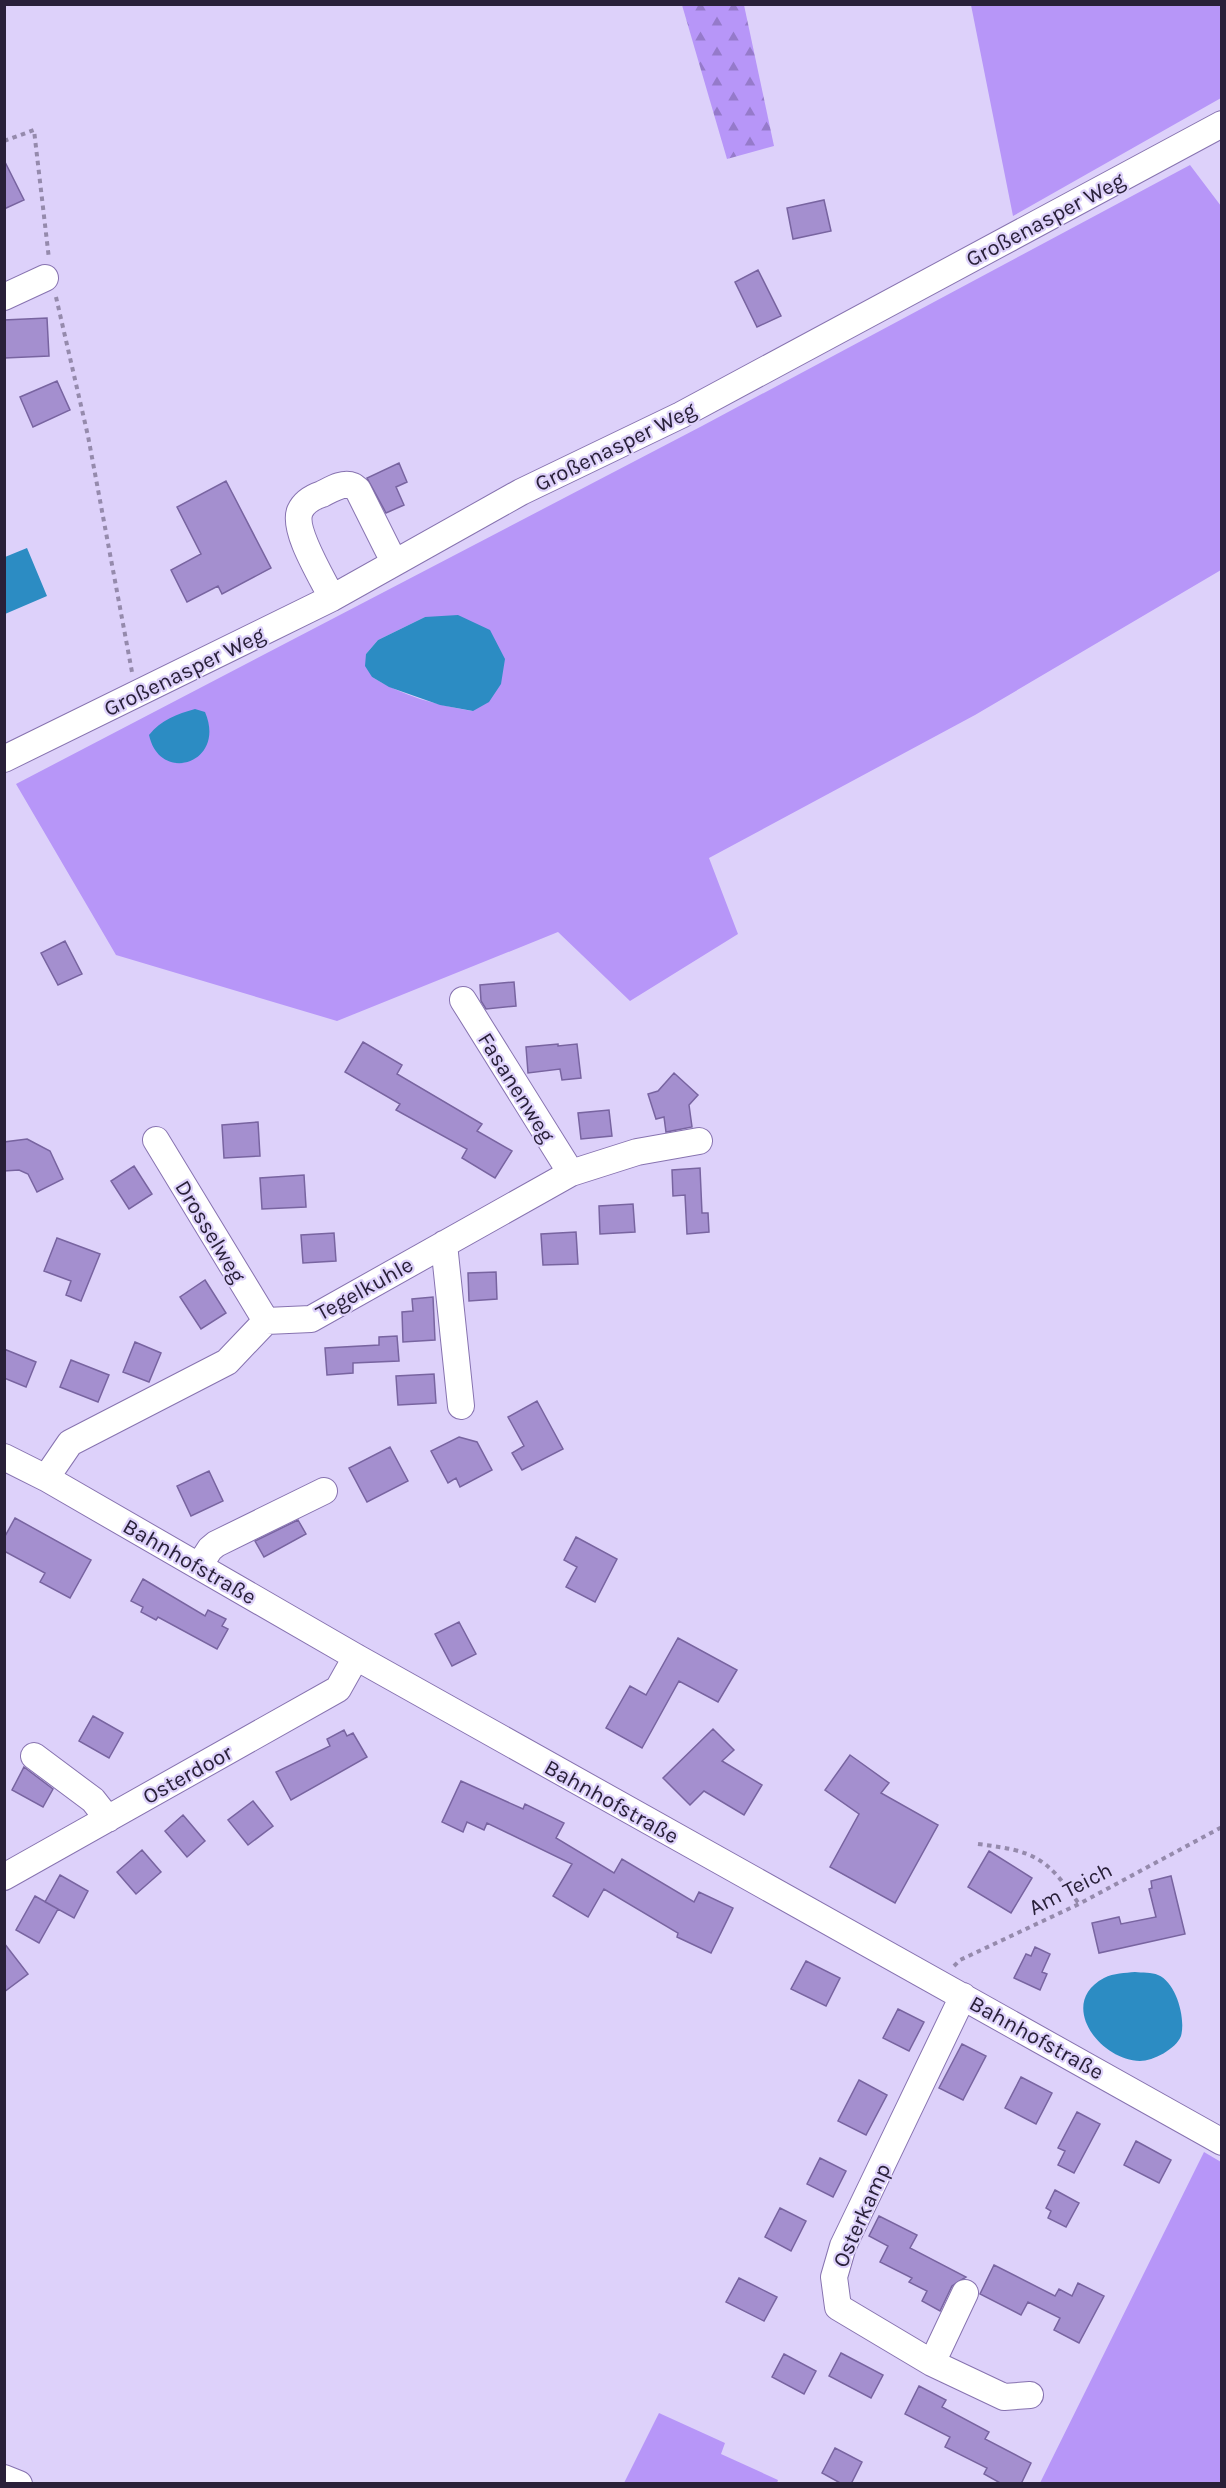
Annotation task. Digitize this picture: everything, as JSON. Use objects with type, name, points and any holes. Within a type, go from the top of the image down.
[{"type":"street","name":"Großenasper Weg","points":[[4,759],[332,598],[394,561],[521,492],[681,415],[1221,124]]},
{"type":"street","points":[[4,297],[48,276]]},
{"type":"street","points":[[332,598],[301,534],[298,522],[303,505],[313,497],[340,486],[353,486],[358,490],[394,561]]},
{"type":"street","name":"Fasanenweg","points":[[463,1000],[571,1173]]},
{"type":"street","name":"Drosselweg","points":[[156,1140],[266,1321]]},
{"type":"street","name":"Tegelkuhle","points":[[266,1321],[311,1319],[571,1173],[637,1152],[699,1141]]},
{"type":"street","points":[[444,1244],[461,1407]]},
{"type":"street","points":[[46,1478],[70,1443],[227,1362],[266,1321]]},
{"type":"street","name":"Bahnhofstraße","points":[[6,1461],[46,1478],[356,1657],[1221,2142]]},
{"type":"street","points":[[199,1566],[216,1544],[324,1491]]},
{"type":"street","name":"Osterdoor","points":[[4,1877],[338,1689],[356,1657]]},
{"type":"street","points":[[34,1756],[93,1800],[108,1819]]},
{"type":"street","name":"Osterkamp","points":[[963,1996],[843,2247],[834,2277],[838,2307],[932,2363],[1004,2397],[1030,2395]]},
{"type":"street","points":[[932,2363],[965,2293]]},
{"type":"street","points":[[4,2478],[19,2484]]},
{"type":"path","points":[[4,141],[34,130],[48,276],[88,436],[136,694]]},
{"type":"path","name":"Am Teich","points":[[938,1982],[960,1960],[1080,1904],[1221,1827]]},
{"type":"path","points":[[978,1844],[1025,1852],[1055,1871],[1080,1904]]},
{"type":"green space","points":[[682,5],[744,5],[774,146],[727,159]]},
{"type":"green space","points":[[971,5],[1221,5],[1221,98],[1013,216]]},
{"type":"green space","points":[[1190,165],[1221,206],[1221,570],[975,715],[709,858],[738,934],[630,1001],[558,932],[337,1021],[116,955],[16,784],[702,426]],"holes":[[[425,617],[472,711],[420,699],[384,684],[372,677],[366,654],[378,640]]]},
{"type":"green space","points":[[1204,2152],[1221,2162],[1221,2483],[1040,2483]]},
{"type":"green space","points":[[659,2413],[725,2443],[721,2454],[778,2480],[777,2483],[624,2483]]},
{"type":"water","points":[[27,548],[47,596],[5,614],[5,557]]},
{"type":"water","points":[[458,615],[490,630],[505,659],[501,684],[489,702],[473,711],[440,705],[389,687],[372,677],[365,666],[366,654],[378,640],[425,617]]},
{"type":"water","points":[[195,709],[205,712],[209,730],[207,744],[200,755],[189,761],[177,763],[165,760],[155,750],[149,735],[170,718]]},
{"type":"water","points":[[1135,1972],[1153,1973],[1170,1985],[1178,2001],[1182,2020],[1181,2036],[1169,2050],[1157,2057],[1140,2061],[1125,2058],[1110,2051],[1098,2041],[1084,2015],[1084,2001],[1090,1989],[1108,1976]]},
{"type":"building","points":[[4,160],[24,200],[4,209]]},
{"type":"building","points":[[824,200],[831,231],[793,239],[787,208]]},
{"type":"building","points":[[758,270],[781,316],[757,327],[735,282]]},
{"type":"building","points":[[47,318],[49,356],[5,358],[4,320]]},
{"type":"building","points":[[57,381],[70,410],[33,427],[20,397]]},
{"type":"building","points":[[399,463],[407,482],[396,487],[404,505],[386,513],[367,478]]},
{"type":"building","points":[[226,481],[271,568],[222,594],[218,586],[187,602],[171,570],[201,554],[177,507]]},
{"type":"building","points":[[65,941],[82,974],[58,985],[41,953]]},
{"type":"building","points":[[514,982],[516,1006],[486,1009],[481,1001],[480,985]]},
{"type":"building","points":[[363,1042],[402,1065],[397,1074],[482,1124],[477,1131],[512,1151],[495,1178],[462,1158],[467,1149],[396,1110],[400,1104],[345,1072]]},
{"type":"building","points":[[558,1044],[558,1046],[577,1044],[581,1078],[562,1080],[560,1069],[528,1073],[526,1047]]},
{"type":"building","points":[[674,1073],[698,1095],[689,1105],[692,1127],[666,1132],[664,1117],[656,1119],[648,1094],[658,1091]]},
{"type":"building","points":[[609,1110],[612,1136],[581,1139],[578,1113]]},
{"type":"building","points":[[258,1122],[260,1156],[224,1158],[222,1125]]},
{"type":"building","points":[[27,1139],[50,1151],[63,1179],[37,1192],[28,1174],[19,1170],[4,1171],[4,1142]]},
{"type":"building","points":[[134,1166],[152,1194],[129,1209],[111,1181]]},
{"type":"building","points":[[700,1168],[702,1213],[708,1213],[709,1232],[687,1234],[685,1195],[673,1196],[672,1170]]},
{"type":"building","points":[[304,1175],[306,1207],[262,1209],[260,1178]]},
{"type":"building","points":[[633,1204],[635,1232],[600,1234],[599,1206]]},
{"type":"building","points":[[576,1232],[578,1264],[543,1265],[541,1234]]},
{"type":"building","points":[[334,1233],[336,1261],[303,1263],[301,1235]]},
{"type":"building","points":[[57,1238],[100,1254],[81,1301],[66,1295],[71,1281],[44,1271]]},
{"type":"building","points":[[496,1272],[497,1299],[469,1301],[468,1273]]},
{"type":"building","points":[[205,1280],[226,1313],[201,1329],[180,1297]]},
{"type":"building","points":[[433,1297],[435,1340],[403,1342],[402,1312],[413,1311],[412,1299]]},
{"type":"building","points":[[397,1336],[399,1361],[353,1363],[353,1373],[327,1375],[325,1348],[379,1345],[379,1337]]},
{"type":"building","points":[[135,1342],[161,1353],[149,1382],[123,1372]]},
{"type":"building","points":[[4,1349],[36,1362],[26,1387],[4,1378]]},
{"type":"building","points":[[71,1360],[109,1375],[98,1402],[60,1387]]},
{"type":"building","points":[[434,1374],[436,1403],[398,1405],[396,1376]]},
{"type":"building","points":[[537,1401],[563,1449],[522,1470],[512,1453],[524,1446],[508,1417]]},
{"type":"building","points":[[459,1437],[477,1442],[492,1470],[460,1487],[456,1478],[448,1483],[431,1451]]},
{"type":"building","points":[[390,1447],[408,1481],[367,1502],[349,1468]]},
{"type":"building","points":[[209,1471],[223,1501],[191,1516],[177,1486]]},
{"type":"building","points":[[15,1518],[91,1560],[70,1598],[40,1582],[45,1573],[4,1551],[4,1538]]},
{"type":"building","points":[[298,1520],[306,1534],[264,1557],[255,1541]]},
{"type":"building","points":[[576,1537],[617,1559],[595,1602],[566,1587],[577,1567],[564,1560]]},
{"type":"building","points":[[143,1579],[205,1616],[208,1610],[226,1619],[222,1626],[228,1629],[217,1649],[158,1617],[156,1620],[141,1612],[143,1607],[131,1601]]},
{"type":"building","points":[[459,1622],[476,1654],[452,1666],[435,1634]]},
{"type":"building","points":[[678,1638],[737,1670],[718,1702],[679,1681],[642,1748],[606,1728],[630,1686],[646,1695]]},
{"type":"building","points":[[93,1716],[123,1733],[109,1758],[79,1741]]},
{"type":"building","points":[[713,1729],[734,1750],[722,1761],[762,1785],[744,1815],[704,1791],[690,1805],[663,1778]]},
{"type":"building","points":[[344,1730],[347,1736],[353,1733],[367,1757],[291,1800],[276,1772],[330,1746],[327,1739]]},
{"type":"building","points":[[850,1755],[889,1783],[881,1793],[938,1825],[895,1903],[830,1867],[859,1814],[825,1790]]},
{"type":"building","points":[[24,1767],[53,1789],[43,1807],[12,1790]]},
{"type":"building","points":[[461,1781],[523,1809],[525,1804],[564,1823],[556,1838],[614,1873],[622,1859],[694,1902],[699,1892],[733,1908],[711,1953],[677,1937],[678,1933],[604,1889],[588,1917],[553,1896],[572,1864],[487,1823],[484,1830],[467,1822],[463,1832],[442,1822]]},
{"type":"building","points":[[253,1801],[273,1826],[248,1845],[228,1820]]},
{"type":"building","points":[[183,1815],[205,1841],[187,1857],[165,1831]]},
{"type":"building","points":[[142,1850],[161,1872],[136,1894],[117,1872]]},
{"type":"building","points":[[989,1851],[1032,1878],[1011,1913],[968,1887]]},
{"type":"building","points":[[60,1875],[88,1891],[74,1918],[45,1902]]},
{"type":"building","points":[[1171,1876],[1185,1934],[1099,1953],[1092,1923],[1119,1917],[1121,1924],[1156,1917],[1149,1889],[1152,1888],[1151,1881]]},
{"type":"building","points":[[35,1896],[58,1909],[39,1943],[16,1930]]},
{"type":"building","points":[[4,1943],[28,1974],[4,1992]]},
{"type":"building","points":[[1035,1947],[1050,1954],[1042,1972],[1047,1974],[1040,1990],[1014,1978],[1026,1954],[1031,1956]]},
{"type":"building","points":[[806,1961],[840,1978],[826,2006],[791,1989]]},
{"type":"building","points":[[898,2009],[924,2022],[909,2051],[883,2038]]},
{"type":"building","points":[[962,2044],[986,2056],[963,2100],[939,2088]]},
{"type":"building","points":[[1021,2077],[1052,2093],[1036,2124],[1005,2108]]},
{"type":"building","points":[[859,2080],[887,2095],[866,2135],[838,2121]]},
{"type":"building","points":[[1077,2112],[1100,2124],[1074,2173],[1058,2165],[1065,2151],[1058,2148]]},
{"type":"building","points":[[1136,2141],[1171,2160],[1159,2183],[1124,2165]]},
{"type":"building","points":[[820,2158],[846,2171],[833,2197],[807,2184]]},
{"type":"building","points":[[1055,2190],[1079,2203],[1066,2227],[1048,2218],[1051,2211],[1046,2208]]},
{"type":"building","points":[[780,2208],[806,2221],[791,2251],[765,2237]]},
{"type":"building","points":[[879,2216],[917,2235],[910,2248],[966,2277],[952,2286],[940,2311],[922,2301],[927,2291],[909,2282],[912,2278],[880,2262],[888,2246],[869,2236]]},
{"type":"building","points":[[994,2265],[1055,2296],[1059,2289],[1072,2296],[1078,2283],[1104,2296],[1079,2343],[1054,2330],[1060,2318],[1028,2302],[1021,2315],[980,2294]]},
{"type":"building","points":[[739,2278],[777,2297],[764,2321],[726,2302]]},
{"type":"building","points":[[841,2353],[883,2375],[871,2398],[829,2376]]},
{"type":"building","points":[[784,2354],[816,2371],[804,2394],[772,2377]]},
{"type":"building","points":[[919,2386],[946,2400],[942,2407],[989,2432],[985,2439],[1031,2463],[1021,2484],[1002,2484],[984,2474],[987,2468],[945,2447],[950,2437],[905,2414]]},
{"type":"building","points":[[835,2448],[862,2462],[851,2484],[842,2484],[822,2473]]}]
